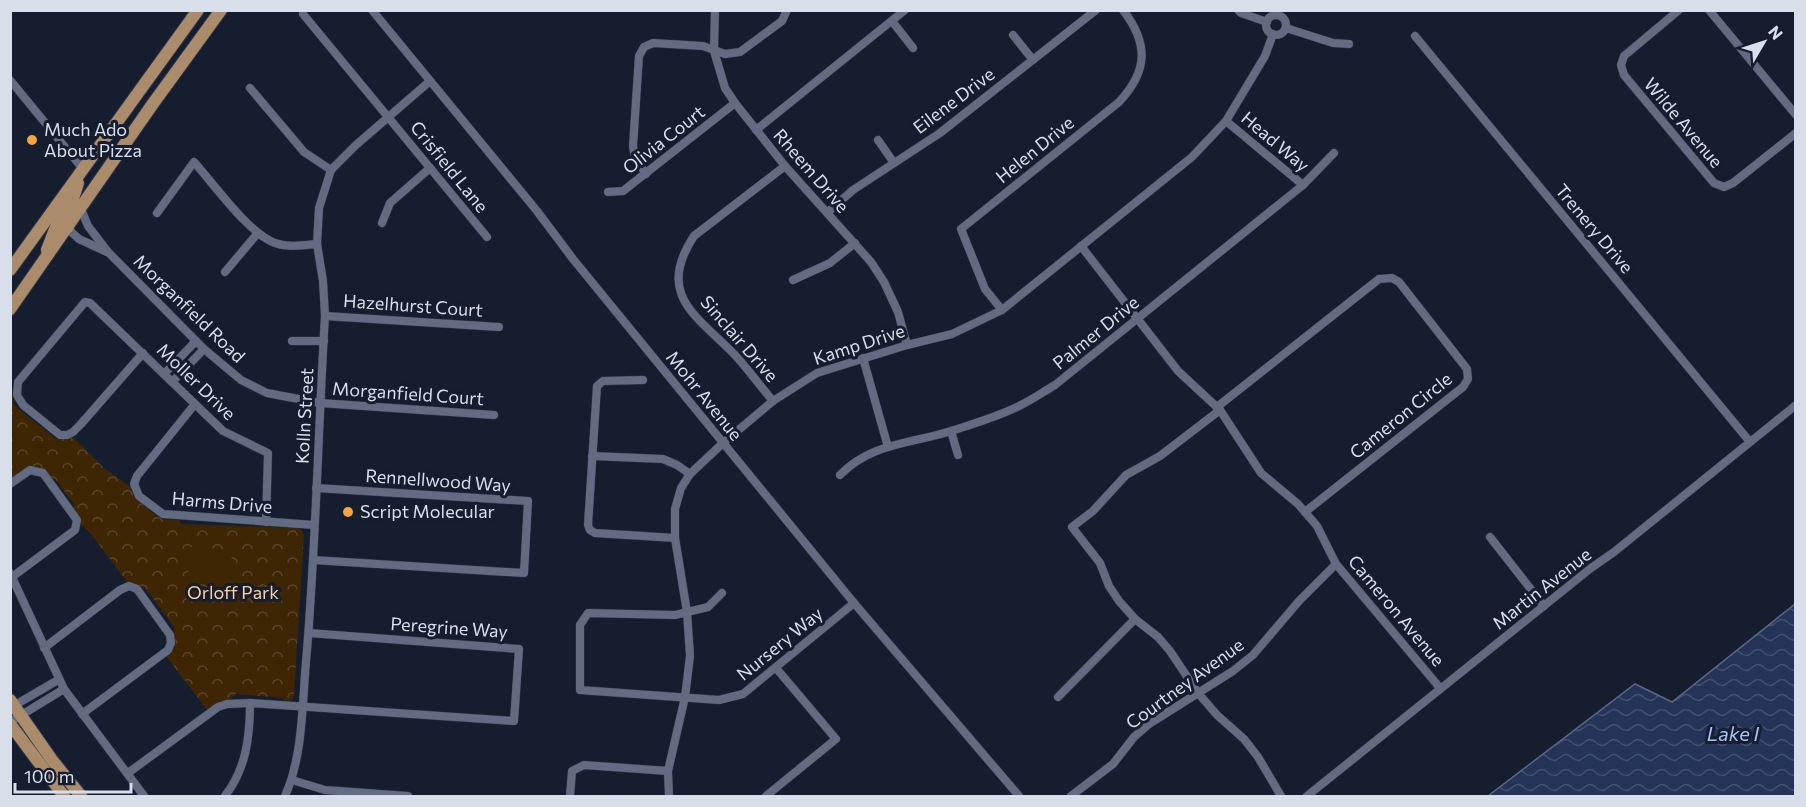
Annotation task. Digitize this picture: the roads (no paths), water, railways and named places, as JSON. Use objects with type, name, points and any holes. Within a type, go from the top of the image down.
[{"type":"main road","points":[[10,270],[198,10]]},
{"type":"main road","points":[[10,309],[221,10]]},
{"type":"main road","points":[[138,95],[152,105]]},
{"type":"main road","points":[[68,229],[68,215],[81,173]]},
{"type":"main road","points":[[43,263],[59,219],[60,203]]},
{"type":"main road","points":[[13,713],[63,796]]},
{"type":"main road","points":[[13,713],[81,796]]},
{"type":"street","name":"Mohr Avenue","points":[[372,10],[854,603],[1019,796]]},
{"type":"street","name":"Rheem Drive","points":[[715,10],[714,51],[722,79],[735,103],[785,166],[855,243],[884,282],[898,312],[907,345]]},
{"type":"street","points":[[646,174],[635,158],[633,146],[639,56],[644,47],[653,43],[703,46],[725,54],[740,52],[782,21],[787,10]]},
{"type":"street","points":[[756,130],[905,10]]},
{"type":"street","name":"Eilene Drive","points":[[828,212],[853,190],[940,133],[1096,10]]},
{"type":"street","name":"Helen Drive","points":[[1002,310],[985,289],[961,229],[1119,102],[1132,88],[1143,60],[1140,41],[1123,10]]},
{"type":"street","points":[[1239,10],[1241,13],[1267,22]]},
{"type":"street","name":"Wilde Avenue","points":[[1679,10],[1624,56],[1621,65],[1624,75],[1714,183],[1724,187],[1734,183],[1796,133]]},
{"type":"street","points":[[1709,10],[1796,115]]},
{"type":"street","points":[[1280,13],[1286,28],[1281,33],[1274,34],[1268,29],[1267,22],[1272,16],[1280,13]]},
{"type":"street","name":"Crisfield Lane","points":[[303,14],[487,237]]},
{"type":"street","points":[[892,21],[913,48]]},
{"type":"street","points":[[1286,28],[1332,43],[1349,44]]},
{"type":"street","name":"Kamp Drive","points":[[669,796],[668,771],[686,697],[690,656],[687,612],[675,538],[675,509],[681,488],[690,474],[723,442],[773,401],[817,373],[907,345],[952,334],[1002,310],[1192,157],[1226,121],[1265,56],[1274,34]]},
{"type":"street","points":[[1013,35],[1033,60]]},
{"type":"street","name":"Trenery Drive","points":[[1416,36],[1750,442]]},
{"type":"street","points":[[10,80],[81,173]]},
{"type":"street","name":"Kolln Street","points":[[285,796],[292,780],[309,633],[325,315],[323,281],[317,244],[319,208],[331,170],[356,144],[430,81]]},
{"type":"street","points":[[250,88],[304,152],[331,170]]},
{"type":"street","name":"Olivia Court","points":[[608,192],[623,191],[735,103]]},
{"type":"street","name":"Head Way","points":[[1226,121],[1304,185]]},
{"type":"street","points":[[878,140],[894,163]]},
{"type":"street","name":"Palmer Drive","points":[[840,475],[853,462],[872,452],[951,431],[1020,406],[1055,385],[1304,185],[1334,153]]},
{"type":"street","points":[[157,213],[194,162],[257,234],[276,243],[291,246],[317,244]]},
{"type":"street","name":"Sinclair Drive","points":[[773,401],[735,355],[702,326],[690,311],[680,285],[678,272],[686,248],[694,236],[785,166]]},
{"type":"street","points":[[382,223],[390,203],[430,168]]},
{"type":"street","name":"Morganfield Road","points":[[81,209],[88,224],[108,252],[204,349],[241,380],[267,393],[320,403]]},
{"type":"street","name":"Morganfield Road","points":[[68,229],[79,239],[108,252]]},
{"type":"street","points":[[225,272],[257,234]]},
{"type":"street","points":[[793,280],[830,263],[855,243]]},
{"type":"street","name":"Cameron Avenue","points":[[1081,246],[1178,371],[1218,408],[1262,472],[1317,526],[1336,564],[1440,688]]},
{"type":"street","name":"Cameron Circle","points":[[1218,408],[1379,279],[1392,278],[1399,282],[1467,369],[1468,379],[1463,387],[1305,512]]},
{"type":"street","name":"Moller Drive","points":[[143,353],[81,424],[67,435],[60,435],[23,405],[18,395],[18,382],[85,302],[90,303],[143,353],[223,431],[268,453],[266,522]]},
{"type":"street","name":"Hazelhurst Court","points":[[325,315],[499,327]]},
{"type":"street","points":[[164,374],[196,340]]},
{"type":"street","points":[[292,341],[324,341]]},
{"type":"street","points":[[172,382],[204,349]]},
{"type":"street","points":[[863,358],[888,447]]},
{"type":"street","points":[[643,380],[603,381],[597,386],[588,525],[595,533],[675,538]]},
{"type":"street","name":"Morganfield Court","points":[[320,403],[494,415]]},
{"type":"street","name":"Harms Drive","points":[[195,404],[137,476],[134,484],[140,496],[163,514],[314,525]]},
{"type":"street","name":"Martin Avenue","points":[[1307,796],[1796,405]]},
{"type":"street","points":[[1218,408],[1160,456],[1126,475],[1093,511],[1072,527],[1100,563],[1109,586],[1119,601],[1135,619],[1158,637],[1198,693],[1217,715],[1244,739],[1258,757],[1281,796]]},
{"type":"street","points":[[951,431],[958,455]]},
{"type":"street","points":[[592,456],[663,459],[690,474]]},
{"type":"street","points":[[10,484],[30,470],[43,473],[76,520],[75,530],[11,575],[58,680],[144,796]]},
{"type":"street","name":"Rennellwood Way","points":[[313,560],[524,573],[528,501],[316,488]]},
{"type":"street","points":[[1490,537],[1544,606]]},
{"type":"street","name":"Courtney Avenue","points":[[1071,796],[1113,764],[1134,737],[1149,724],[1253,656],[1299,601],[1336,564]]},
{"type":"street","points":[[44,648],[120,590],[129,586],[137,589],[170,635],[171,643],[168,650],[82,714]]},
{"type":"street","points":[[687,612],[708,607],[722,593]]},
{"type":"street","name":"Nursery Way","points":[[687,612],[675,615],[588,613],[580,625],[580,690],[719,700],[743,694],[854,603]]},
{"type":"street","points":[[1058,697],[1135,619]]},
{"type":"street","name":"Peregrine Way","points":[[302,706],[514,721],[519,649],[309,633]]},
{"type":"street","points":[[766,796],[836,739],[776,668]]},
{"type":"street","points":[[13,713],[58,680]]},
{"type":"street","points":[[13,713],[64,689]]},
{"type":"street","points":[[225,796],[245,757],[250,736],[250,703]]},
{"type":"street","points":[[128,773],[218,707],[227,704],[250,703],[302,706]]},
{"type":"street","points":[[570,796],[572,771],[584,765],[668,771]]},
{"type":"street","points":[[292,780],[325,790],[408,796]]},
{"type":"water","name":"Lake I","points":[[1795,604],[1795,796],[1488,796],[1635,684],[1672,702]]},
{"type":"place","name":"Much Ado About Pizza","points":[[32,140]]},
{"type":"place","name":"Script Molecular","points":[[348,512]]},
{"type":"park label","name":"Orloff Park","points":[[233,593]]}]
